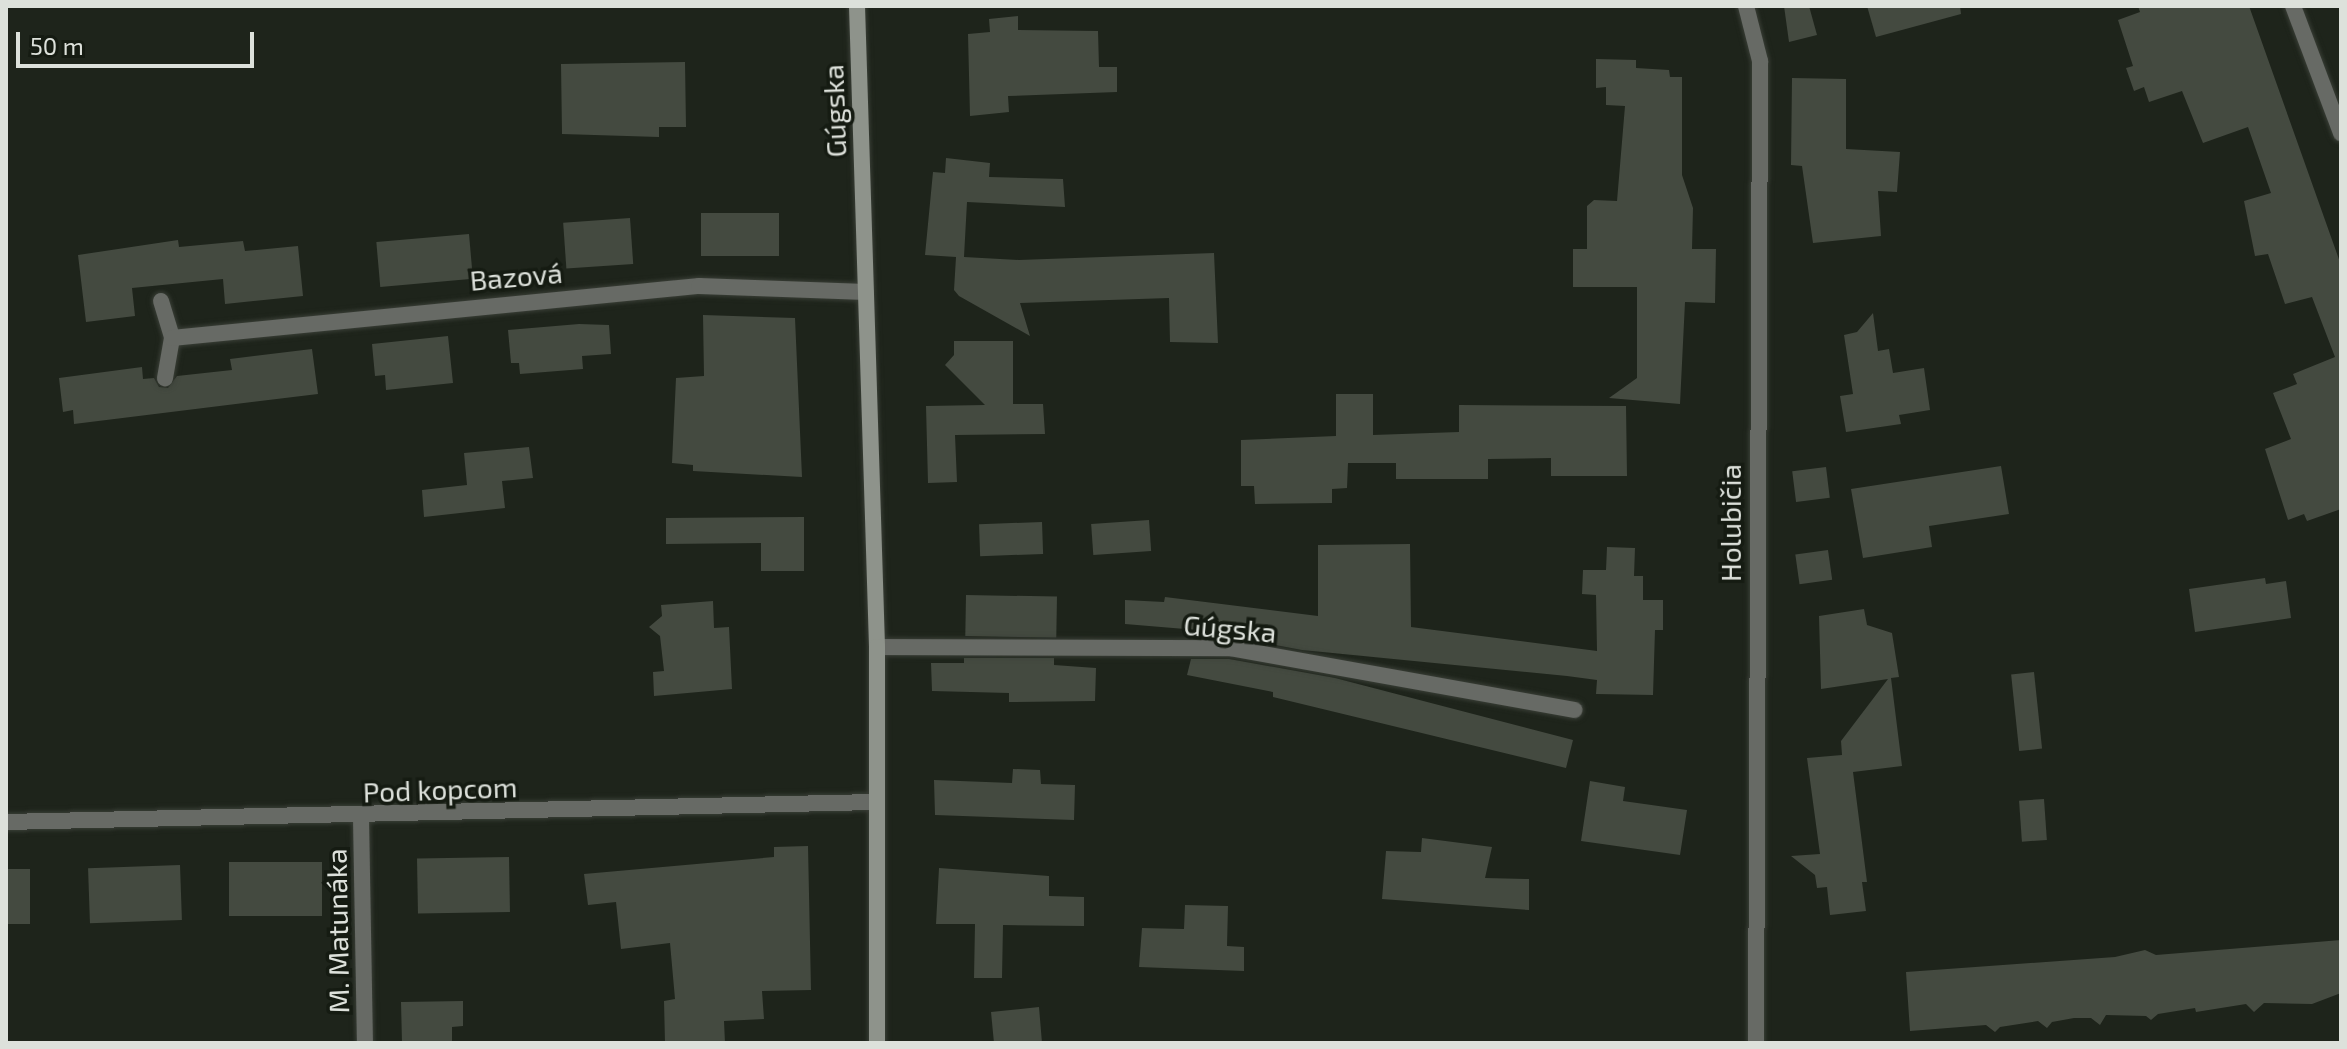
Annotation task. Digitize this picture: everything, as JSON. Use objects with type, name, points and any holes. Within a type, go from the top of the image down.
[{"type":"main road","name":"Gúgska","points":[[857,6],[877,647],[877,1043]]},
{"type":"street","name":"Holubičia","points":[[1746,6],[1760,61],[1756,1043]]},
{"type":"street","points":[[2293,6],[2341,133]]},
{"type":"street","name":"Bazová","points":[[172,338],[699,286],[866,292]]},
{"type":"street","points":[[161,301],[172,338],[165,378]]},
{"type":"street","name":"Gúgska","points":[[877,647],[1230,648],[1574,710]]},
{"type":"street","name":"Pod kopcom","points":[[6,822],[361,817],[876,802]]},
{"type":"street","name":"M. Matunáka","points":[[361,817],[365,1043]]},
{"type":"building","points":[[1784,6],[1809,6],[1817,35],[1789,42]]},
{"type":"building","points":[[1867,6],[1960,6],[1961,14],[1876,37]]},
{"type":"building","points":[[2138,6],[2249,6],[2341,265],[2341,509],[2307,521],[2304,514],[2288,520],[2265,449],[2291,439],[2273,393],[2297,384],[2293,374],[2335,357],[2312,297],[2285,304],[2268,254],[2255,256],[2244,201],[2271,193],[2248,127],[2203,143],[2182,91],[2149,102],[2144,87],[2134,91],[2126,68],[2133,66],[2118,20],[2140,12]]},
{"type":"building","points":[[1018,16],[1018,30],[1098,31],[1099,67],[1117,67],[1117,92],[1008,96],[1009,112],[970,116],[968,34],[990,32],[989,19]]},
{"type":"building","points":[[1596,59],[1636,60],[1636,68],[1669,70],[1670,77],[1682,77],[1682,175],[1693,208],[1692,249],[1716,249],[1715,303],[1685,302],[1680,404],[1609,398],[1637,378],[1637,287],[1573,287],[1573,249],[1587,249],[1587,206],[1594,200],[1617,201],[1625,106],[1606,105],[1606,87],[1596,88]]},
{"type":"building","points":[[685,62],[686,127],[659,127],[659,137],[562,134],[561,64]]},
{"type":"building","points":[[1792,78],[1846,79],[1846,149],[1900,152],[1897,192],[1878,191],[1881,236],[1813,243],[1802,166],[1791,165]]},
{"type":"building","points":[[946,158],[990,163],[989,177],[1063,179],[1065,207],[967,202],[964,257],[1019,260],[1214,253],[1218,343],[1170,342],[1169,298],[1020,303],[1030,336],[959,296],[954,290],[956,257],[925,255],[933,172],[945,173]]},
{"type":"building","points":[[701,213],[779,213],[779,256],[701,256]]},
{"type":"building","points":[[630,218],[633,264],[566,269],[563,223]]},
{"type":"building","points":[[469,234],[473,279],[380,287],[376,242]]},
{"type":"building","points":[[178,240],[179,247],[243,241],[245,251],[298,246],[303,296],[225,304],[223,279],[132,288],[135,316],[86,322],[78,255]]},
{"type":"building","points":[[1873,313],[1878,351],[1889,349],[1893,373],[1924,368],[1930,410],[1899,415],[1901,424],[1846,432],[1840,396],[1853,394],[1844,335],[1857,332]]},
{"type":"building","points":[[703,315],[795,318],[802,477],[693,471],[693,465],[672,463],[676,378],[704,376]]},
{"type":"building","points":[[579,324],[609,325],[611,354],[582,356],[583,369],[520,374],[519,363],[511,363],[508,330]]},
{"type":"building","points":[[448,336],[453,383],[386,390],[385,375],[375,376],[372,344]]},
{"type":"building","points":[[954,341],[1013,341],[1013,404],[1043,404],[1045,434],[955,435],[957,482],[928,483],[926,406],[985,405],[945,365],[954,355]]},
{"type":"building","points":[[312,349],[318,394],[74,424],[73,410],[63,412],[59,378],[142,367],[143,379],[154,378],[159,387],[168,388],[177,376],[232,370],[230,359]]},
{"type":"building","points":[[1336,394],[1373,394],[1373,435],[1459,432],[1459,405],[1626,406],[1627,476],[1551,476],[1551,458],[1488,459],[1488,479],[1396,479],[1396,463],[1348,463],[1347,488],[1332,489],[1332,503],[1255,504],[1254,486],[1241,486],[1241,440],[1336,436]]},
{"type":"building","points":[[529,447],[533,478],[502,481],[505,508],[424,517],[422,490],[467,485],[464,453]]},
{"type":"building","points":[[2001,466],[2009,514],[1929,526],[1932,547],[1863,558],[1851,489]]},
{"type":"building","points":[[1826,467],[1830,498],[1796,502],[1792,471]]},
{"type":"building","points":[[804,517],[804,571],[761,571],[761,543],[666,544],[666,518]]},
{"type":"building","points":[[1149,520],[1151,551],[1093,555],[1091,524]]},
{"type":"building","points":[[1042,522],[1043,554],[980,556],[979,524]]},
{"type":"building","points":[[1410,544],[1411,627],[1597,651],[1596,595],[1582,594],[1583,570],[1606,570],[1607,547],[1635,548],[1634,576],[1643,576],[1643,600],[1663,600],[1663,630],[1655,630],[1653,695],[1596,694],[1597,680],[1302,650],[1232,637],[1195,637],[1197,630],[1125,624],[1125,600],[1164,602],[1165,597],[1318,616],[1318,545]]},
{"type":"building","points":[[1828,550],[1832,580],[1799,584],[1795,555]]},
{"type":"building","points":[[2265,578],[2266,584],[2286,581],[2291,618],[2195,632],[2189,589]]},
{"type":"building","points":[[966,595],[1057,597],[1056,638],[965,636]]},
{"type":"building","points":[[713,601],[714,628],[729,627],[732,689],[654,696],[653,672],[664,671],[660,636],[649,627],[662,616],[661,605]]},
{"type":"building","points":[[1864,609],[1867,625],[1892,633],[1899,677],[1891,678],[1902,766],[1853,772],[1867,882],[1862,882],[1866,911],[1830,915],[1827,887],[1817,888],[1815,875],[1791,856],[1820,854],[1807,758],[1842,755],[1841,741],[1888,679],[1821,689],[1819,616]]},
{"type":"building","points":[[964,658],[1054,658],[1054,665],[1096,668],[1095,701],[1009,702],[1009,693],[932,691],[931,663],[964,663]]},
{"type":"building","points":[[1191,659],[1229,659],[1335,678],[1573,740],[1566,768],[1273,697],[1273,692],[1187,675]]},
{"type":"building","points":[[2034,672],[2042,749],[2019,751],[2011,674]]},
{"type":"building","points":[[1013,769],[1040,770],[1041,784],[1075,785],[1074,820],[935,815],[934,780],[1012,783]]},
{"type":"building","points":[[1590,781],[1625,787],[1623,801],[1687,810],[1680,855],[1581,841]]},
{"type":"building","points":[[2044,799],[2047,840],[2022,842],[2019,801]]},
{"type":"building","points":[[1422,838],[1492,847],[1485,878],[1529,879],[1529,910],[1382,899],[1386,851],[1421,852]]},
{"type":"building","points":[[808,846],[811,990],[762,991],[764,1019],[724,1021],[725,1043],[665,1043],[664,1001],[675,999],[670,943],[621,949],[616,902],[588,905],[584,874],[774,857],[774,847]]},
{"type":"building","points":[[509,857],[510,912],[418,914],[417,859]]},
{"type":"building","points":[[229,862],[322,862],[322,916],[229,916]]},
{"type":"building","points":[[180,865],[182,920],[90,923],[88,868]]},
{"type":"building","points":[[939,868],[1049,876],[1049,896],[1084,897],[1084,926],[1003,925],[1002,978],[974,978],[975,924],[936,924]]},
{"type":"building","points":[[6,869],[30,869],[30,924],[6,924]]},
{"type":"building","points":[[1185,905],[1228,906],[1227,946],[1244,947],[1244,971],[1139,967],[1142,928],[1184,929]]},
{"type":"building","points":[[2341,940],[2341,993],[2312,1004],[2264,1003],[2254,1012],[2246,1004],[2196,1012],[2195,1008],[2158,1014],[2151,1020],[2146,1016],[2106,1015],[2100,1025],[2091,1018],[2074,1018],[2052,1022],[2047,1028],[2038,1021],[2000,1027],[1995,1032],[1986,1025],[1910,1031],[1906,972],[2115,957],[2145,950],[2156,955]]},
{"type":"building","points":[[463,1001],[463,1026],[452,1027],[452,1043],[402,1043],[401,1002]]},
{"type":"building","points":[[1039,1007],[1042,1043],[994,1043],[991,1012]]}]
